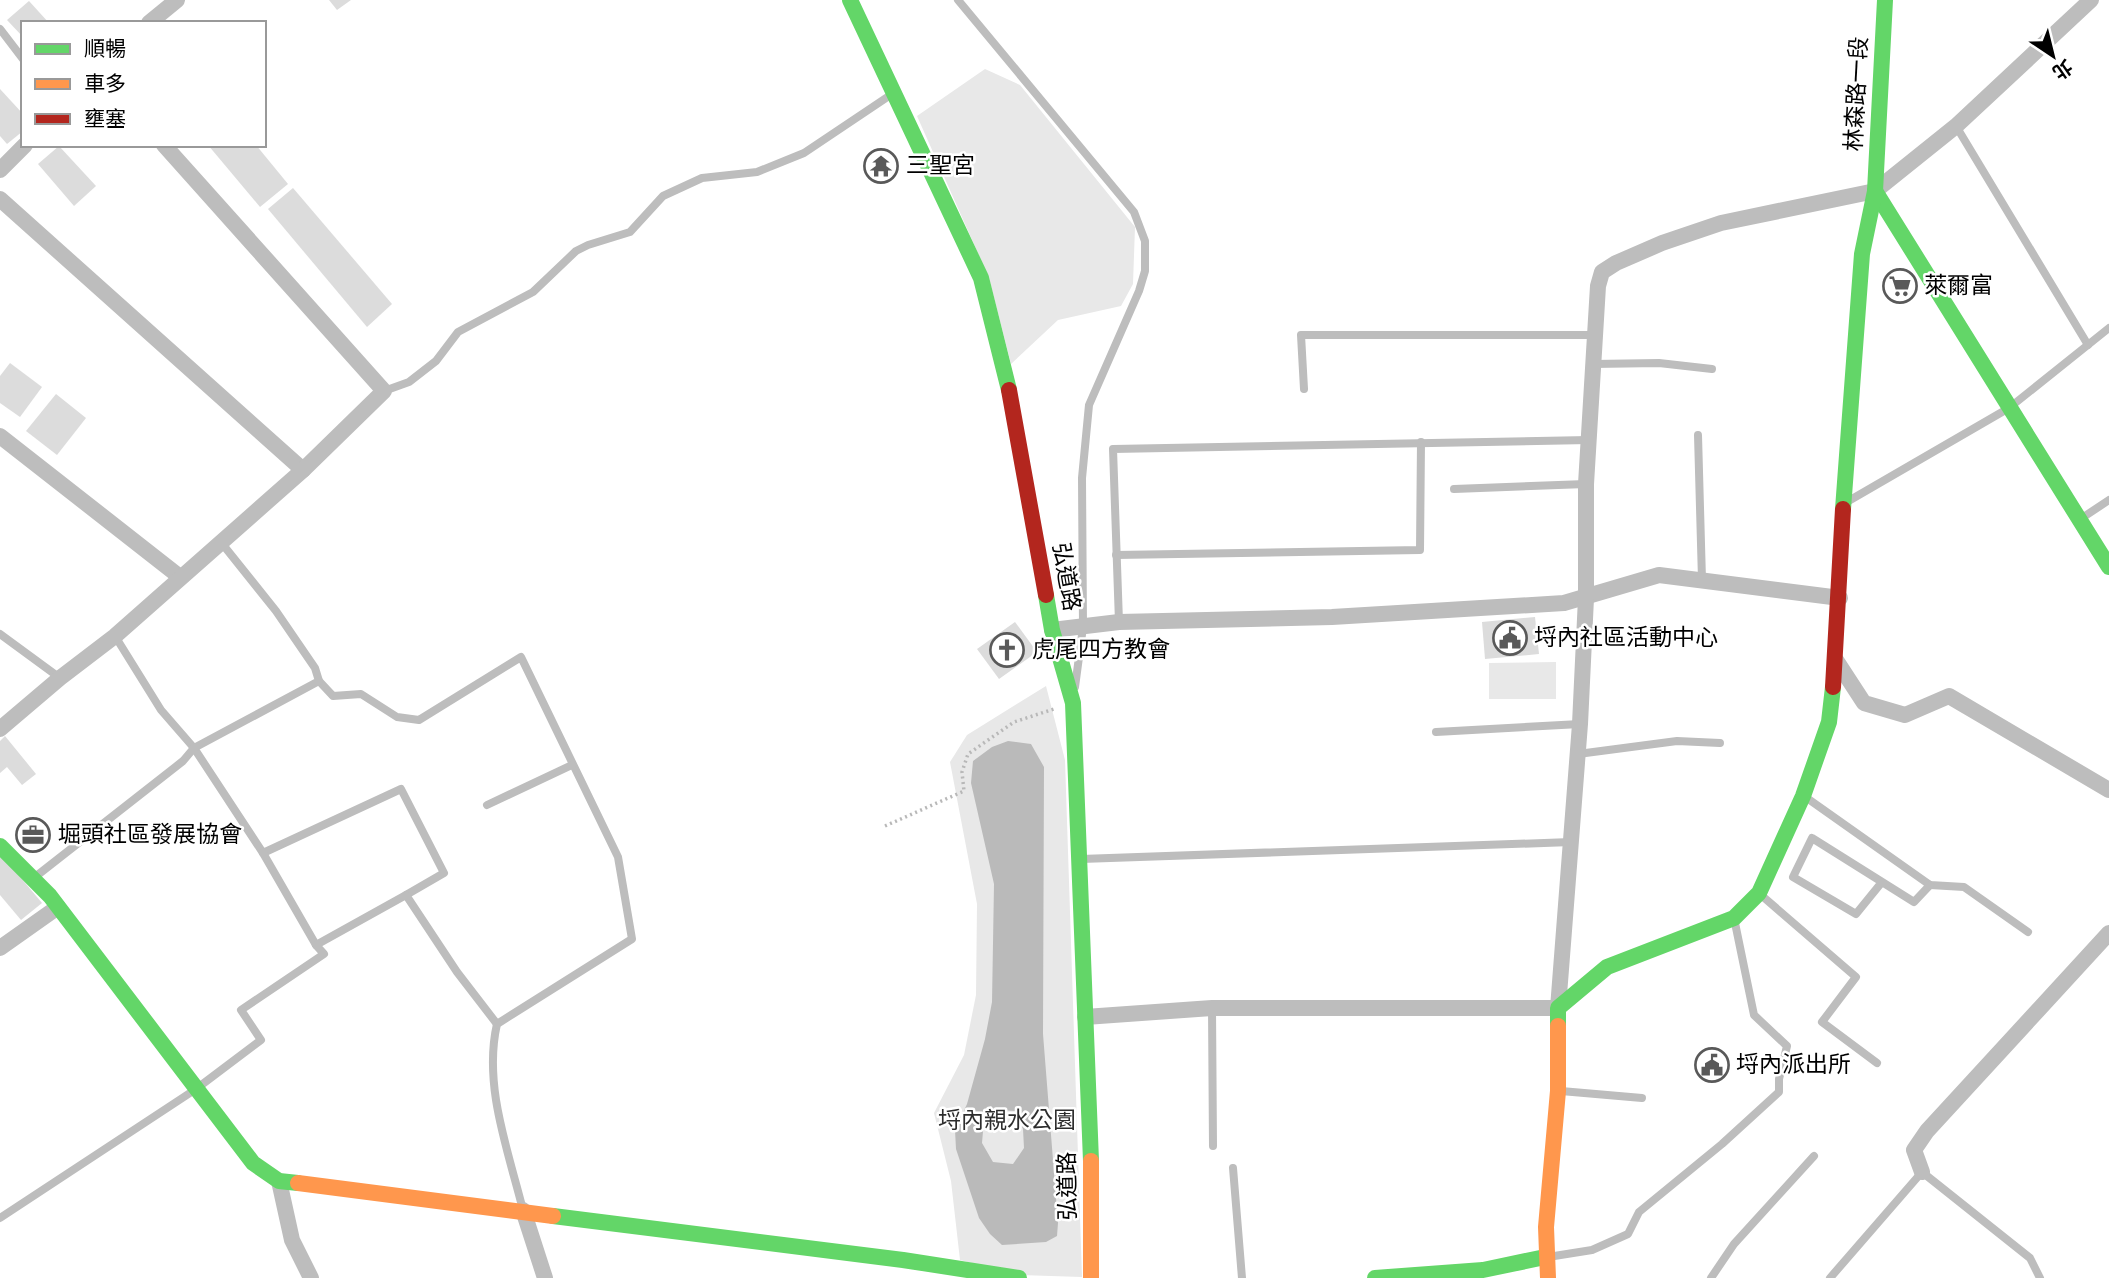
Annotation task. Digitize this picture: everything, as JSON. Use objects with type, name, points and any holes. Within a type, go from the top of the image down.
[{"type":"street","points":[[151,21],[177,0]]},
{"type":"street","name":"弘道路","points":[[850,0],[981,278],[1013,404],[1052,630],[1073,704],[1091,1163],[1091,1278]]},
{"type":"street","name":"林森路一段","points":[[1759,893],[1803,796],[1829,722],[1836,660],[1843,505],[1861,254],[1875,191],[1885,0]]},
{"type":"street","points":[[1548,1278],[1545,1257],[1546,1227],[1558,1091],[1558,1008],[1580,724],[1586,598],[1586,484],[1598,286],[1602,272],[1662,243],[1721,223],[1875,191],[1956,126],[2091,0]]},
{"type":"street","points":[[0,170],[23,147]]},
{"type":"street","points":[[0,729],[115,636],[303,470],[384,391],[166,147]]},
{"type":"street","points":[[1875,191],[2109,567]]},
{"type":"street","points":[[0,198],[303,470]]},
{"type":"street","points":[[0,436],[180,577]]},
{"type":"street","points":[[1052,630],[1119,622],[1332,617],[1564,603],[1659,575],[1840,598]]},
{"type":"street","points":[[1836,660],[1864,703],[1905,715],[1949,696],[2109,790]]},
{"type":"street","points":[[0,846],[58,907],[253,1163],[279,1181],[523,1210],[1019,1278]]},
{"type":"street","points":[[1085,1017],[1212,1009],[1558,1008],[1606,967],[1734,918],[1759,893]]},
{"type":"street","points":[[0,948],[58,907]]},
{"type":"street","points":[[1922,1172],[1914,1150],[1927,1131],[2109,933]]},
{"type":"street","points":[[279,1181],[292,1240],[311,1278]]},
{"type":"street","points":[[523,1210],[545,1278]]},
{"type":"street","points":[[1375,1278],[1482,1270],[1545,1257]]},
{"type":"lane","points":[[958,0],[1134,212],[1145,241],[1145,271],[1139,291],[1089,405],[1082,478],[1083,627],[1073,704]]},
{"type":"lane","points":[[0,29],[21,56]]},
{"type":"lane","points":[[384,391],[409,382],[436,361],[458,332],[533,292],[576,251],[630,232],[663,195],[702,178],[757,172],[804,153],[894,93]]},
{"type":"lane","points":[[1956,126],[2088,345]]},
{"type":"lane","points":[[1843,505],[2009,408],[2109,328]]},
{"type":"lane","points":[[1304,388],[1301,335],[1595,335]]},
{"type":"lane","points":[[1593,364],[1659,363],[1712,369]]},
{"type":"lane","points":[[1698,435],[1702,580]]},
{"type":"lane","points":[[1119,622],[1113,449],[1589,440]]},
{"type":"lane","points":[[1116,555],[1420,550],[1421,442]]},
{"type":"lane","points":[[1454,489],[1586,484]]},
{"type":"lane","points":[[2080,520],[2109,500]]},
{"type":"lane","points":[[220,541],[276,611],[315,668],[319,681],[333,696],[360,694],[397,717],[419,720],[521,657],[618,857],[632,939],[496,1024],[492,1083],[523,1210]]},
{"type":"lane","points":[[0,634],[60,678]]},
{"type":"lane","points":[[0,1218],[196,1089],[261,1040],[241,1010],[324,954],[316,945],[263,853],[194,748],[161,710],[115,636]]},
{"type":"lane","points":[[33,878],[183,761],[194,748],[319,681]]},
{"type":"lane","points":[[1436,732],[1580,724]]},
{"type":"lane","points":[[1578,754],[1677,741],[1720,743]]},
{"type":"lane","points":[[487,805],[572,765]]},
{"type":"lane","points":[[263,853],[401,789],[444,873],[316,945]]},
{"type":"lane","points":[[1803,796],[1930,885],[1964,887],[2028,932]]},
{"type":"lane","points":[[1882,882],[1856,914],[1793,877],[1812,838],[1914,902],[1930,885]]},
{"type":"lane","points":[[1079,860],[1571,842]]},
{"type":"lane","points":[[1759,893],[1856,977],[1822,1022],[1877,1063]]},
{"type":"lane","points":[[406,895],[457,972],[496,1024]]},
{"type":"lane","points":[[1545,1257],[1592,1250],[1628,1234],[1639,1212],[1779,1092],[1779,1079],[1787,1046],[1754,1015],[1734,918]]},
{"type":"lane","points":[[1212,1009],[1213,1146]]},
{"type":"lane","points":[[1558,1091],[1642,1098]]},
{"type":"lane","points":[[1711,1278],[1734,1244],[1814,1156]]},
{"type":"lane","points":[[1233,1168],[1242,1278]]},
{"type":"lane","points":[[1830,1278],[1922,1172],[2030,1258],[2040,1278]]},
{"type":"path","points":[[885,827],[964,791],[962,772],[968,754],[1014,722],[1073,704]]},
{"type":"green space","points":[[985,69],[1020,85],[1135,227],[1133,284],[1121,306],[1058,320],[1011,364],[989,278],[917,116]]},
{"type":"green space","points":[[1556,662],[1556,699],[1489,699],[1489,663]]},
{"type":"green space","name":"埒內親水公園","points":[[1046,686],[1065,760],[1082,1277],[1020,1275],[960,1260],[951,1181],[934,1113],[964,1055],[976,995],[977,904],[950,762],[967,735]]},
{"type":"shaded area","points":[[1008,741],[1031,744],[1044,767],[1043,1034],[1058,1223],[1057,1236],[1046,1242],[1002,1245],[979,1218],[956,1149],[955,1130],[967,1104],[992,1002],[994,884],[971,783],[973,761],[992,747]],"holes":[[[998,1110],[1015,1111],[1023,1129],[1024,1148],[1013,1164],[993,1162],[982,1143],[984,1120]]]},
{"type":"building","points":[[329,0],[351,0],[337,10]]},
{"type":"building","points":[[29,1],[47,21],[21,21],[21,35],[7,20]]},
{"type":"building","points":[[0,89],[21,112],[21,133],[7,144],[0,136]]},
{"type":"building","points":[[60,147],[96,186],[74,206],[38,164]]},
{"type":"building","points":[[210,147],[258,147],[288,184],[260,207]]},
{"type":"building","name":"三聖宮","points":[[881,150],[895,174],[881,182],[867,158]]},
{"type":"building","points":[[293,188],[392,304],[367,327],[268,209]]},
{"type":"building","points":[[10,363],[42,387],[20,417],[0,403],[0,376]]},
{"type":"building","points":[[56,394],[86,418],[57,455],[26,431]]},
{"type":"building","name":"埒內社區活動中心","points":[[1535,617],[1539,654],[1485,659],[1482,622]]},
{"type":"building","name":"虎尾四方教會","points":[[1015,622],[1037,652],[999,679],[977,649]]},
{"type":"building","points":[[5,736],[36,774],[22,785],[7,767],[0,773],[0,741]]},
{"type":"building","points":[[0,853],[42,903],[21,920],[0,895]]},
{"type":"traffic: fast","points":[[850,0],[981,278],[1009,390]]},
{"type":"traffic: fast","points":[[1843,509],[1862,254],[1875,191],[1885,0]]},
{"type":"traffic: fast","points":[[1875,191],[2109,567]]},
{"type":"traffic: fast","points":[[1046,595],[1052,630],[1073,703],[1091,1161]]},
{"type":"traffic: fast","points":[[1558,1026],[1558,1008],[1607,967],[1734,918],[1759,893],[1803,796],[1829,722],[1833,687]]},
{"type":"traffic: fast","points":[[0,846],[50,896],[253,1163],[279,1181],[298,1183]]},
{"type":"traffic: fast","points":[[553,1216],[903,1260],[1019,1278]]},
{"type":"traffic: fast","points":[[1375,1278],[1483,1270],[1545,1257]]},
{"type":"traffic: slow","points":[[1548,1278],[1546,1227],[1558,1091],[1558,1026]]},
{"type":"traffic: slow","points":[[1091,1161],[1091,1278]]},
{"type":"traffic: slow","points":[[298,1183],[553,1216]]},
{"type":"traffic: jam","points":[[1009,390],[1046,595]]},
{"type":"traffic: jam","points":[[1833,687],[1843,509]]},
{"type":"place","name":"三聖宮","points":[[881,166]]},
{"type":"place","name":"萊爾富","points":[[1900,286]]},
{"type":"place","name":"埒內社區活動中心","points":[[1510,638]]},
{"type":"place","name":"虎尾四方教會","points":[[1007,650]]},
{"type":"place","name":"堀頭社區發展協會","points":[[33,835]]},
{"type":"place","name":"埒內派出所","points":[[1712,1065]]}]
